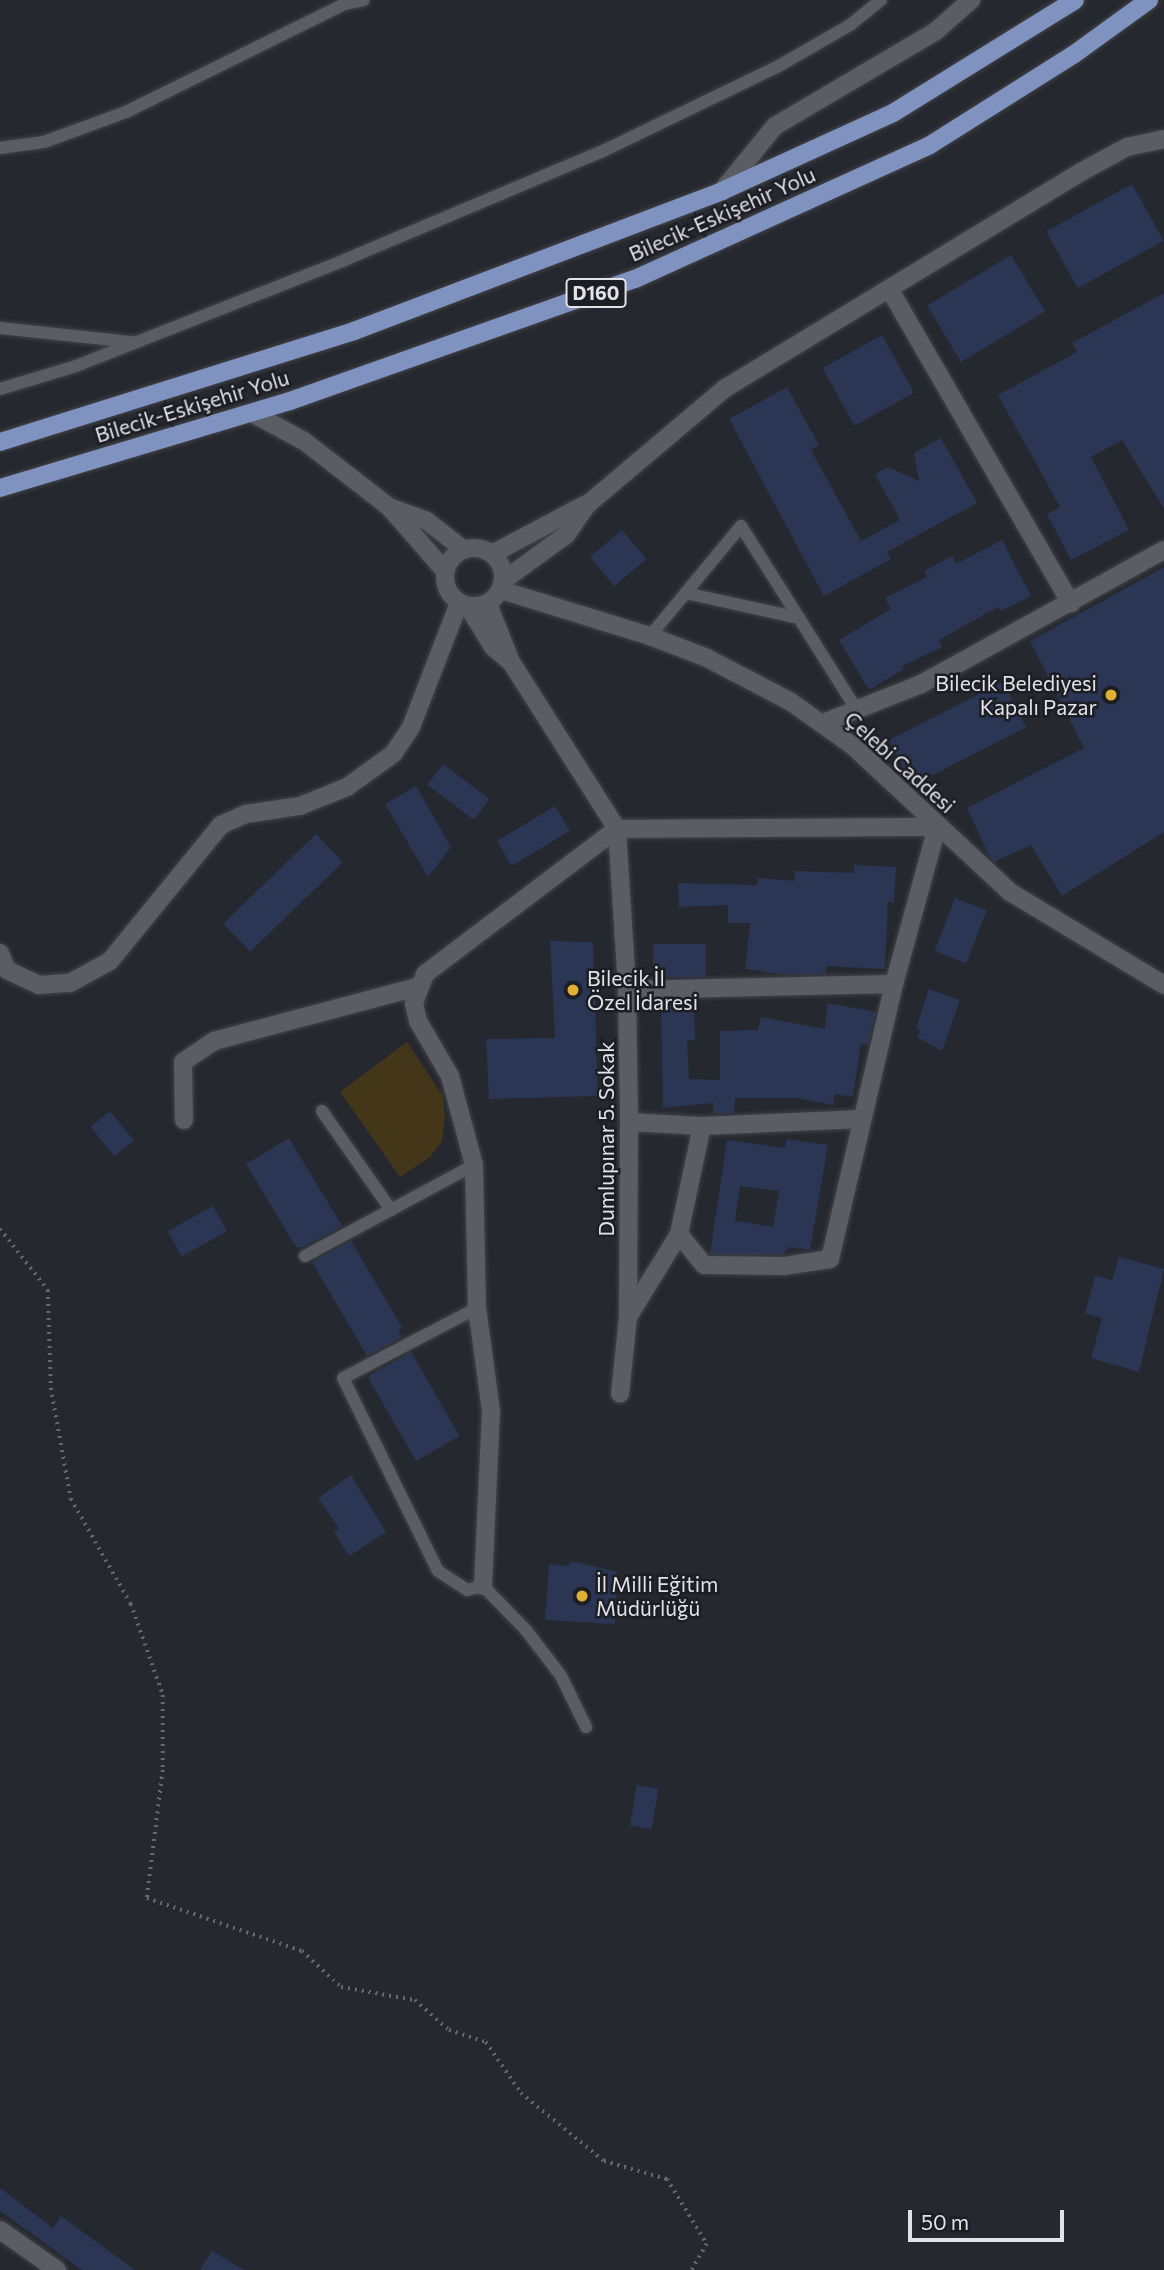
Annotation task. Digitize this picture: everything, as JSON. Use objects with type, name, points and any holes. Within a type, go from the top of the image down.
[{"type":"main road","name":"Bilecik-Eskişehir Yolu","points":[[0,442],[354,331],[722,191],[893,113],[1075,0]]},
{"type":"main road","name":"Bilecik-Eskişehir Yolu","points":[[0,488],[252,413],[635,279],[930,145],[1073,55],[1149,0]]},
{"type":"street","points":[[722,191],[775,126],[936,31],[971,0]]},
{"type":"street","points":[[389,507],[427,521],[464,550],[492,554],[587,504],[724,389],[1079,173],[1127,147],[1164,139]]},
{"type":"street","points":[[890,290],[1071,603]]},
{"type":"street","points":[[252,413],[304,441],[389,507],[445,571],[447,589],[464,605],[488,604],[503,585],[566,535],[587,504]]},
{"type":"street","points":[[445,571],[464,550]]},
{"type":"street","points":[[823,723],[920,684],[1164,550]]},
{"type":"street","points":[[492,554],[503,585]]},
{"type":"street","name":"Çelebi Caddesi","points":[[503,585],[650,636],[748,677],[823,723],[1010,892],[1164,985]]},
{"type":"street","name":"Dumlupınar 5. Sokak","points":[[488,604],[511,662],[617,829],[627,990],[629,1122],[628,1317],[620,1394]]},
{"type":"street","points":[[0,953],[7,970],[39,985],[70,983],[110,961],[221,825],[246,814],[300,806],[347,787],[393,754],[411,727],[464,605]]},
{"type":"street","name":"Dumlupınar 5. Sokak","points":[[464,605],[493,647],[511,662]]},
{"type":"street","points":[[483,1586],[491,1411],[477,1308],[474,1165],[450,1076],[418,1021],[417,987],[425,974],[455,950],[617,829],[937,828],[894,984],[830,1259],[784,1266],[704,1265],[679,1234]]},
{"type":"street","points":[[627,990],[894,984]]},
{"type":"street","points":[[184,1120],[183,1062],[214,1041],[417,987]]},
{"type":"street","points":[[629,1122],[702,1126],[862,1119]]},
{"type":"street","points":[[628,1317],[679,1234],[702,1126]]},
{"type":"street","points":[[0,2230],[57,2270]]},
{"type":"lane","points":[[0,148],[44,142],[126,112],[345,4],[364,0]]},
{"type":"lane","points":[[0,389],[134,343],[603,151],[777,67],[850,25],[881,0]]},
{"type":"lane","points":[[0,328],[134,343]]},
{"type":"lane","points":[[650,636],[690,594],[741,526],[856,710]]},
{"type":"lane","points":[[690,594],[799,618]]},
{"type":"lane","points":[[322,1111],[391,1210]]},
{"type":"lane","points":[[305,1256],[474,1165]]},
{"type":"lane","points":[[477,1308],[343,1378],[438,1571],[467,1590],[483,1586],[545,1652],[586,1727]]},
{"type":"path","points":[[0,1228],[48,1290],[51,1388],[71,1499],[131,1604],[163,1695],[163,1770],[147,1898],[302,1951],[341,1987],[415,2000],[449,2030],[486,2042],[522,2093],[604,2161],[667,2179],[707,2244],[692,2270]]},
{"type":"shaded area","points":[[407,1042],[443,1096],[445,1118],[442,1141],[430,1157],[400,1177],[340,1092]]},
{"type":"building","points":[[1132,184],[1164,241],[1078,288],[1046,232]]},
{"type":"building","points":[[1011,255],[1045,312],[961,362],[927,305]]},
{"type":"building","points":[[1164,293],[1164,509],[1122,440],[1091,457],[1129,530],[1071,560],[1047,514],[1060,507],[998,395],[1077,352],[1072,343]]},
{"type":"building","points":[[882,335],[914,393],[855,426],[823,368]]},
{"type":"building","points":[[787,387],[819,445],[811,450],[861,541],[900,520],[875,474],[888,467],[919,481],[914,453],[941,438],[977,503],[887,552],[891,559],[824,596],[729,419]]},
{"type":"building","points":[[622,530],[646,559],[614,586],[590,557]]},
{"type":"building","points":[[1002,540],[1031,596],[1001,611],[998,607],[939,640],[942,647],[902,666],[904,669],[869,690],[839,640],[891,609],[885,598],[927,577],[924,571],[952,556],[956,564]]},
{"type":"building","name":"Bilecik Belediyesi Kapalı Pazar","points":[[1164,567],[1164,832],[1062,896],[1031,845],[994,862],[967,808],[1084,748],[1030,641]]},
{"type":"building","points":[[1003,682],[1026,727],[912,786],[889,740]]},
{"type":"building","points":[[443,764],[489,799],[474,820],[427,785]]},
{"type":"building","points":[[416,786],[451,847],[428,877],[385,804]]},
{"type":"building","points":[[555,806],[570,831],[512,866],[497,841]]},
{"type":"building","points":[[316,834],[343,862],[250,952],[223,924]]},
{"type":"building","points":[[854,865],[896,867],[894,902],[888,902],[885,969],[826,966],[826,974],[785,975],[745,969],[750,923],[728,923],[728,905],[679,907],[678,883],[757,885],[758,878],[795,881],[795,871],[854,873]]},
{"type":"building","points":[[955,898],[987,910],[966,963],[935,951]]},
{"type":"building","name":"Bilecik İl Özel İdaresi","points":[[550,941],[593,942],[598,1096],[489,1099],[486,1039],[555,1038]]},
{"type":"building","points":[[653,944],[706,944],[706,977],[653,977]]},
{"type":"building","points":[[929,989],[960,1000],[942,1051],[917,1037],[920,1030],[916,1028]]},
{"type":"building","points":[[694,1000],[695,1040],[687,1041],[689,1079],[720,1080],[720,1031],[758,1030],[761,1017],[825,1029],[827,1003],[876,1012],[868,1045],[861,1044],[853,1097],[835,1094],[833,1105],[797,1098],[735,1098],[734,1113],[713,1114],[713,1103],[663,1108],[661,1001]]},
{"type":"building","points":[[110,1111],[134,1141],[114,1156],[91,1127]]},
{"type":"building","points":[[289,1138],[342,1226],[303,1247],[296,1247],[246,1164]]},
{"type":"building","points":[[787,1139],[828,1145],[810,1250],[789,1247],[783,1255],[710,1254],[727,1140],[785,1148]],"holes":[[[740,1186],[779,1191],[773,1227],[735,1221]]]},
{"type":"building","points":[[213,1206],[227,1231],[182,1257],[168,1231]]},
{"type":"building","points":[[351,1241],[402,1327],[398,1330],[402,1337],[367,1356],[312,1262]]},
{"type":"building","points":[[1119,1257],[1164,1269],[1139,1372],[1091,1358],[1102,1318],[1085,1313],[1095,1276],[1112,1280]]},
{"type":"building","points":[[411,1352],[460,1436],[416,1461],[368,1377]]},
{"type":"building","points":[[351,1475],[386,1532],[349,1556],[334,1532],[339,1528],[318,1498]]},
{"type":"building","name":"İl Milli Eğitim Müdürlüğü","points":[[572,1561],[617,1572],[615,1624],[545,1620],[549,1564],[568,1566]]},
{"type":"building","points":[[637,1785],[659,1789],[652,1829],[630,1825]]},
{"type":"building","points":[[0,2188],[53,2228],[61,2216],[135,2270],[82,2270],[0,2211]]},
{"type":"building","points":[[212,2251],[244,2270],[200,2270]]},
{"type":"place","name":"Bilecik Belediyesi Kapalı Pazar","points":[[1111,695]]},
{"type":"place","name":"Bilecik İl Özel İdaresi","points":[[573,990]]},
{"type":"place","name":"İl Milli Eğitim Müdürlüğü","points":[[582,1596]]}]
